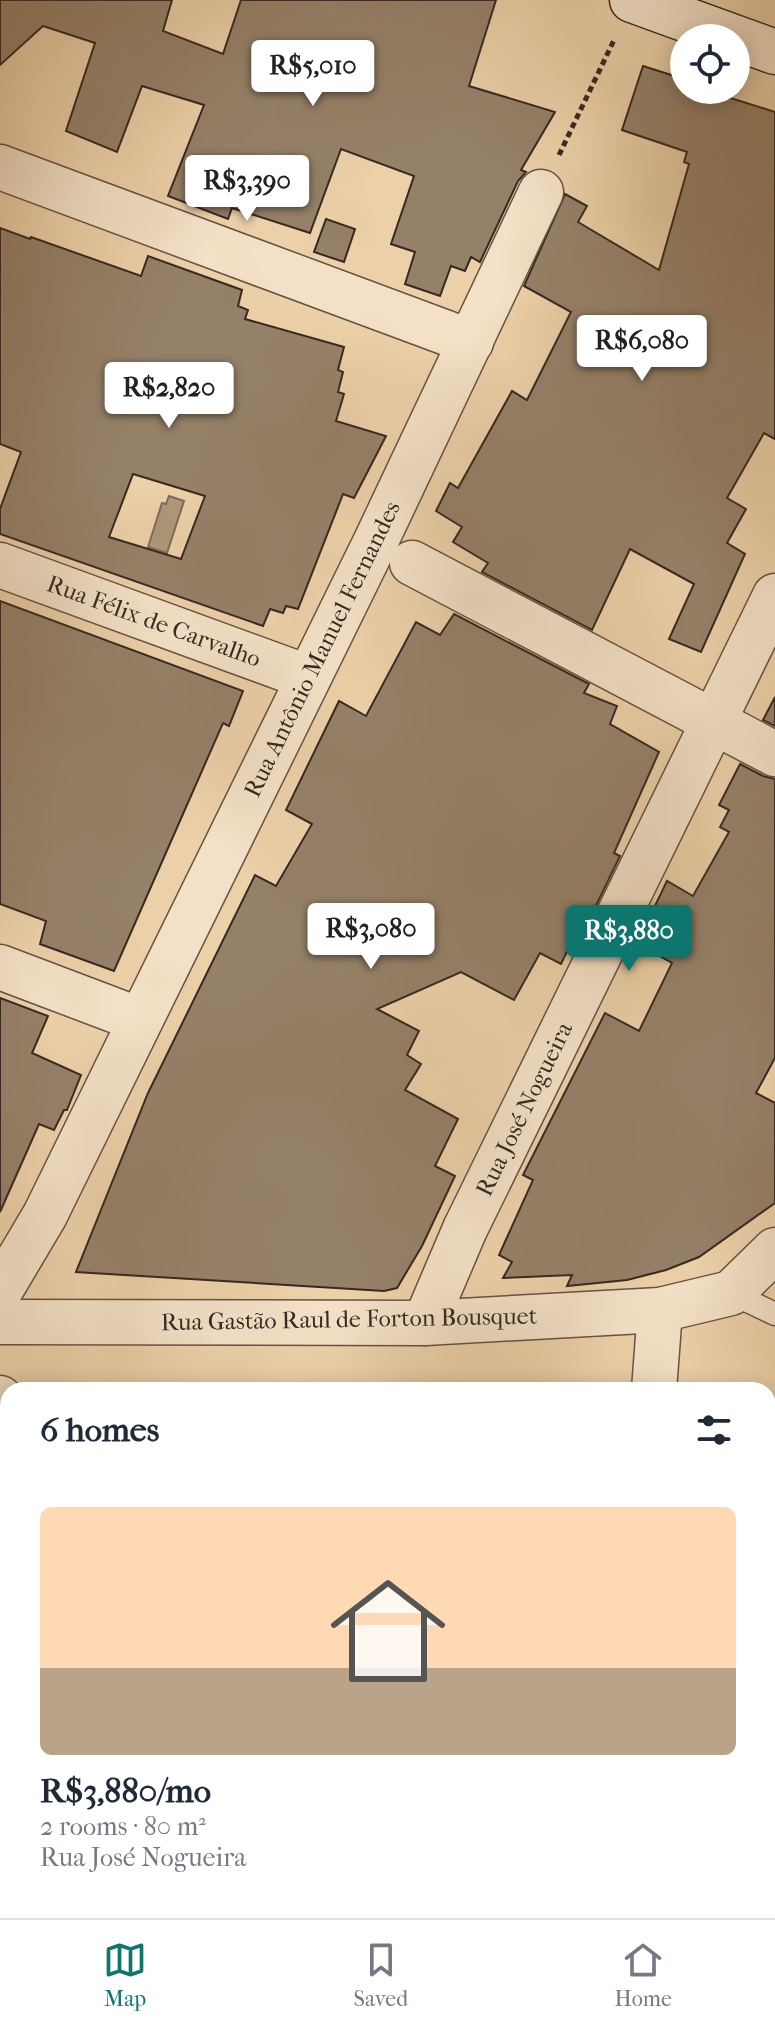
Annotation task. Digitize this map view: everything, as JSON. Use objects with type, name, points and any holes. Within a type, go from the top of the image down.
[{"type":"street","points":[[632,0],[775,52]]},
{"type":"street","points":[[0,167],[471,342]]},
{"type":"street","name":"Rua Antônio Manuel Fernandes","points":[[0,1291],[45,1215],[375,543],[541,192]]},
{"type":"street","points":[[412,563],[775,754]]},
{"type":"street","name":"Rua Félix de Carvalho","points":[[0,565],[307,677]]},
{"type":"street","name":"Rua José Nogueira","points":[[425,1323],[465,1229],[775,596]]},
{"type":"street","points":[[0,967],[140,1020]]},
{"type":"street","points":[[731,1293],[775,1250]]},
{"type":"street","name":"Rua Gastão Raul de Forton Bousquet","points":[[0,1322],[425,1323],[660,1310],[731,1293]]},
{"type":"street","points":[[655,1382],[660,1310]]},
{"type":"lane","points":[[731,1293],[775,1314]]},
{"type":"path","points":[[541,192],[632,0]]},
{"type":"shaded area","points":[[169,496],[184,501],[167,553],[148,547],[162,503],[166,504]]},
{"type":"building","points":[[0,0],[172,0],[163,31],[223,54],[241,0],[496,0],[469,86],[555,112],[521,170],[526,172],[518,181],[480,262],[471,257],[465,271],[451,266],[440,296],[405,284],[415,252],[391,244],[414,176],[341,149],[310,233],[232,208],[228,219],[168,196],[204,105],[142,86],[117,152],[66,131],[95,43],[43,26],[0,65]]},
{"type":"building","points":[[643,66],[670,75],[670,104],[750,104],[775,112],[775,439],[764,433],[727,498],[746,509],[727,543],[745,554],[701,652],[669,639],[694,584],[630,549],[592,630],[482,572],[488,563],[453,542],[462,527],[436,511],[450,483],[458,488],[512,391],[527,400],[571,312],[524,286],[565,194],[587,206],[578,222],[659,270],[689,164],[684,162],[687,152],[622,130]]},
{"type":"building","points":[[326,219],[355,229],[344,262],[314,252]]},
{"type":"building","points":[[0,228],[141,276],[148,256],[242,290],[238,306],[248,310],[245,319],[344,347],[338,370],[343,372],[338,392],[344,394],[336,421],[386,436],[354,498],[343,494],[298,609],[286,606],[283,613],[270,609],[263,626],[0,534],[0,509],[21,452],[0,444]],"holes":[[[133,474],[205,496],[181,559],[109,537]]]},
{"type":"building","points":[[0,601],[243,691],[229,726],[223,723],[114,971],[40,944],[46,921],[0,904]]},
{"type":"building","points":[[454,614],[589,684],[584,693],[617,706],[610,724],[659,752],[614,853],[620,856],[592,914],[589,917],[585,915],[561,964],[540,953],[514,1000],[461,972],[377,1009],[419,1031],[407,1055],[421,1064],[405,1090],[458,1119],[435,1166],[455,1176],[422,1246],[397,1288],[384,1291],[76,1272],[148,1093],[255,875],[276,886],[312,824],[286,810],[339,701],[366,716],[416,622],[440,635]]},
{"type":"building","points":[[775,697],[775,726],[763,720]]},
{"type":"building","points":[[740,764],[775,779],[775,1058],[756,1093],[775,1103],[775,1203],[699,1257],[666,1270],[627,1280],[567,1286],[572,1275],[503,1278],[512,1262],[499,1255],[533,1180],[523,1175],[605,1013],[639,1031],[672,963],[637,943],[667,881],[693,896],[729,832],[720,827],[729,810],[719,805]]},
{"type":"building","points":[[0,998],[48,1016],[32,1053],[81,1075],[67,1110],[64,1110],[54,1130],[39,1124],[0,1212]]}]
